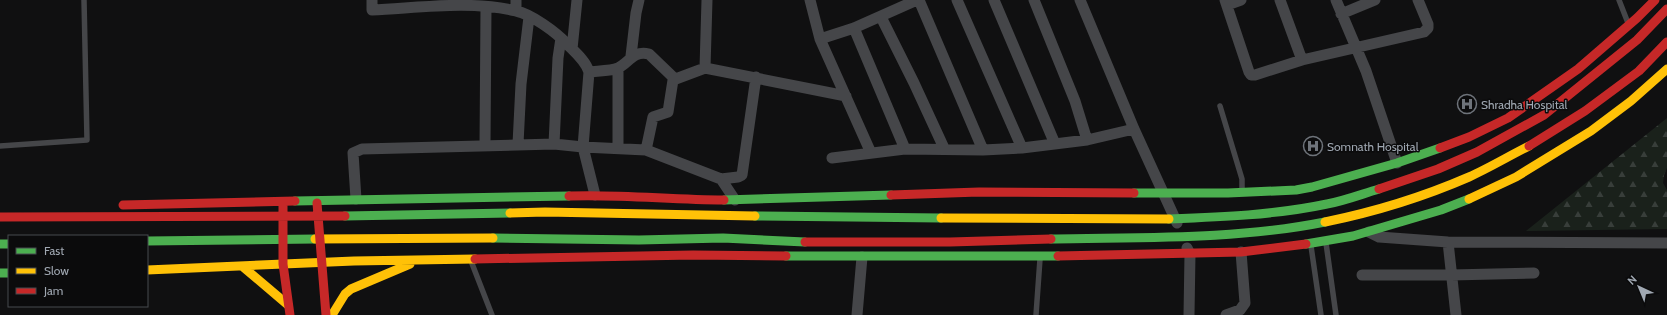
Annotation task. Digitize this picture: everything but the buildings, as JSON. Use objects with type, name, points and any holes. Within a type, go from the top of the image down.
[{"type":"main road","points":[[110,206],[284,200],[317,201],[595,194],[671,199],[735,200],[979,192],[1164,193],[1296,190],[1312,187],[1397,163],[1469,137],[1508,118],[1578,69],[1629,25],[1655,0]]},
{"type":"main road","points":[[0,217],[388,216],[546,212],[844,218],[1175,218],[1237,216],[1288,211],[1328,204],[1360,195],[1425,174],[1477,152],[1544,115],[1637,40],[1667,9]]},
{"type":"main road","points":[[148,241],[723,238],[806,242],[919,242],[1233,236],[1332,222],[1356,216],[1413,198],[1469,177],[1530,145],[1585,112],[1639,71],[1667,42]]},
{"type":"main road","points":[[148,270],[419,260],[693,255],[1040,257],[1190,254],[1241,252],[1310,244],[1368,232],[1441,210],[1516,177],[1590,131],[1631,101],[1667,69]]},
{"type":"main road","points":[[671,199],[696,216]]},
{"type":"main road","points":[[284,200],[283,264],[290,315]]},
{"type":"main road","points":[[317,201],[326,315]]},
{"type":"main road","points":[[0,208],[47,208]]},
{"type":"main road","points":[[918,257],[919,242]]},
{"type":"main road","points":[[332,315],[345,294],[351,289],[419,260]]},
{"type":"main road","points":[[242,266],[288,304]]},
{"type":"street","points":[[372,0],[372,10],[414,4],[467,2],[486,7],[516,5],[528,17],[561,38],[588,66],[589,72],[583,147],[595,194]]},
{"type":"street","points":[[572,49],[577,0]]},
{"type":"street","points":[[631,56],[639,0]]},
{"type":"street","points":[[705,68],[707,0]]},
{"type":"street","points":[[810,0],[820,39],[871,153]]},
{"type":"street","points":[[820,39],[854,28],[918,0],[983,150]]},
{"type":"street","points":[[957,0],[1022,148]]},
{"type":"street","points":[[994,0],[1055,144]]},
{"type":"street","points":[[1034,0],[1075,101],[1087,140]]},
{"type":"street","points":[[1080,0],[1134,130],[1164,193],[1190,254],[1189,315]]},
{"type":"street","points":[[1242,0],[1226,3],[1252,75],[1302,60],[1424,32],[1428,28],[1428,24],[1418,0]]},
{"type":"street","points":[[1280,0],[1302,60]]},
{"type":"street","points":[[1336,0],[1366,71],[1397,163]]},
{"type":"street","points":[[1341,14],[1375,0]]},
{"type":"street","points":[[485,145],[486,7]]},
{"type":"street","points":[[518,144],[521,84],[528,17]]},
{"type":"street","points":[[881,17],[944,148]]},
{"type":"street","points":[[854,28],[904,149]]},
{"type":"street","points":[[554,144],[558,58],[561,38]]},
{"type":"street","points":[[589,72],[618,68],[631,56],[649,54],[675,79]]},
{"type":"street","points":[[618,68],[618,148]]},
{"type":"street","points":[[646,150],[653,117],[668,112],[673,80],[705,68],[846,96]]},
{"type":"street","points":[[356,199],[353,153],[356,150],[362,149],[554,144],[646,150],[721,179],[738,177],[742,175],[756,77]]},
{"type":"street","points":[[832,158],[904,149],[944,148],[983,150],[1022,148],[1087,140],[1134,130]]},
{"type":"street","points":[[721,179],[735,200]]},
{"type":"street","points":[[1368,232],[1379,236],[1448,242],[1667,243]]},
{"type":"street","points":[[1448,242],[1456,315]]},
{"type":"street","points":[[1226,315],[1240,310],[1245,303],[1241,252]]},
{"type":"street","points":[[857,315],[862,257]]},
{"type":"street","points":[[1362,275],[1534,273]]},
{"type":"lane","points":[[0,146],[87,140],[84,0]]},
{"type":"lane","points":[[1619,0],[1629,25]]},
{"type":"lane","points":[[1220,106],[1242,179],[1242,192]]},
{"type":"lane","points":[[1325,241],[1336,315]]},
{"type":"lane","points":[[1310,244],[1321,315]]},
{"type":"lane","points":[[1036,315],[1040,257]]},
{"type":"lane","points":[[470,260],[492,315]]},
{"type":"green space","points":[[1667,118],[1667,168],[1663,183],[1667,190],[1667,229],[1526,231]]},
{"type":"traffic: fast","points":[[1134,193],[1228,193],[1296,190],[1312,187],[1397,163],[1440,148]]},
{"type":"traffic: fast","points":[[1169,219],[1288,211],[1333,203],[1379,189]]},
{"type":"traffic: fast","points":[[724,200],[891,195]]},
{"type":"traffic: fast","points":[[295,201],[569,196]]},
{"type":"traffic: fast","points":[[1306,244],[1353,236],[1441,210],[1469,199]]},
{"type":"traffic: fast","points":[[345,216],[510,213]]},
{"type":"traffic: fast","points":[[755,216],[941,218]]},
{"type":"traffic: fast","points":[[1051,239],[1223,235],[1291,228],[1325,222]]},
{"type":"traffic: fast","points":[[493,238],[639,240],[723,238],[805,242]]},
{"type":"traffic: fast","points":[[148,241],[315,239]]},
{"type":"traffic: fast","points":[[0,244],[8,244]]},
{"type":"traffic: fast","points":[[786,256],[1058,256]]},
{"type":"traffic: fast","points":[[0,273],[8,273]]},
{"type":"traffic: slow","points":[[1469,199],[1516,177],[1591,131],[1631,101],[1667,69]]},
{"type":"traffic: slow","points":[[1325,222],[1380,209],[1434,191],[1476,173],[1529,146]]},
{"type":"traffic: slow","points":[[510,213],[545,212],[755,216]]},
{"type":"traffic: slow","points":[[941,218],[1169,219]]},
{"type":"traffic: slow","points":[[315,239],[493,238]]},
{"type":"traffic: slow","points":[[148,270],[354,261],[475,259]]},
{"type":"traffic: slow","points":[[332,315],[345,294],[351,289],[410,264]]},
{"type":"traffic: slow","points":[[242,266],[288,305]]},
{"type":"traffic: jam","points":[[1440,148],[1469,137],[1508,118],[1578,69],[1637,18],[1655,0]]},
{"type":"traffic: jam","points":[[1379,189],[1438,169],[1477,152],[1544,115],[1637,40],[1667,9]]},
{"type":"traffic: jam","points":[[1529,146],[1585,111],[1639,71],[1667,42]]},
{"type":"traffic: jam","points":[[891,195],[979,192],[1134,193]]},
{"type":"traffic: jam","points":[[569,196],[724,200]]},
{"type":"traffic: jam","points":[[123,205],[295,201]]},
{"type":"traffic: jam","points":[[283,203],[283,264],[290,315]]},
{"type":"traffic: jam","points":[[317,203],[326,315]]},
{"type":"traffic: jam","points":[[0,217],[345,216]]},
{"type":"traffic: jam","points":[[805,242],[950,242],[1051,239]]},
{"type":"traffic: jam","points":[[1058,256],[1241,252],[1306,244]]},
{"type":"traffic: jam","points":[[475,259],[693,255],[786,256]]},
{"type":"place","name":"Shradha Hospital","points":[[1467,104]]},
{"type":"place","name":"Somnath Hospital","points":[[1313,146]]}]
